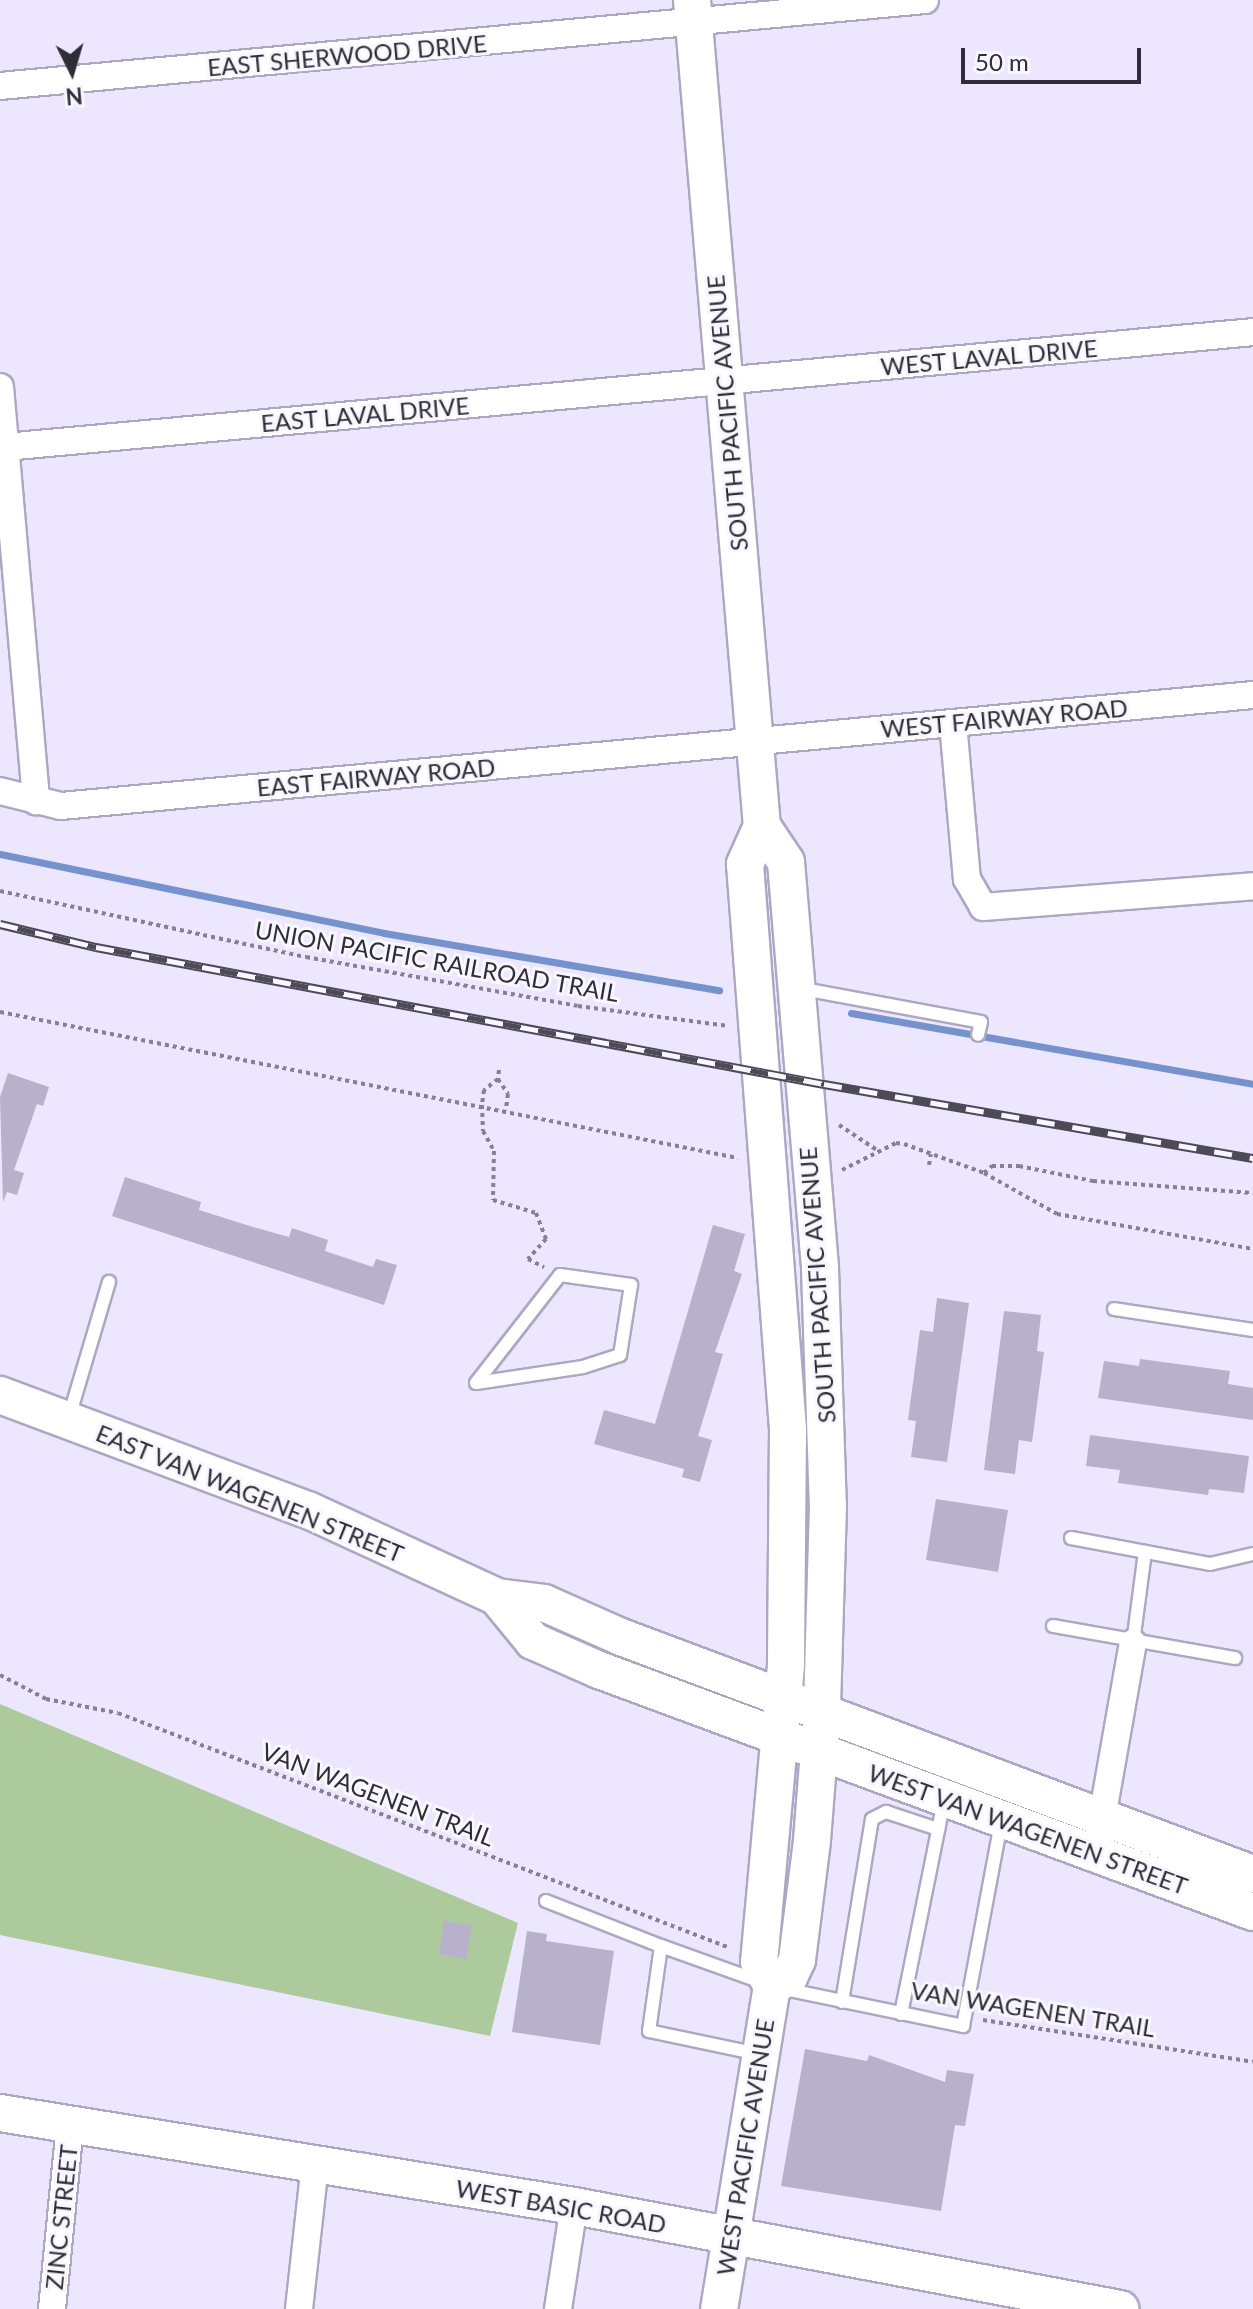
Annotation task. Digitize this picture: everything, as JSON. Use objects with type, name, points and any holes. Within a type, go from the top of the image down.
[{"type":"street","name":"EAST SHERWOOD DRIVE","points":[[0,86],[693,11],[925,0]]},
{"type":"street","name":"SOUTH PACIFIC AVENUE","points":[[693,11],[762,826],[745,864],[771,1164],[804,1706]]},
{"type":"street","name":"WEST LAVAL DRIVE","points":[[724,381],[1253,332]]},
{"type":"street","name":"EAST LAVAL DRIVE","points":[[5,447],[724,381]]},
{"type":"street","points":[[0,387],[36,801]]},
{"type":"street","name":"WEST FAIRWAY ROAD","points":[[755,742],[1253,695]]},
{"type":"street","points":[[953,723],[967,879],[978,903],[1002,909],[1253,886]]},
{"type":"street","name":"EAST FAIRWAY ROAD","points":[[0,791],[61,806],[755,742]]},
{"type":"street","name":"SOUTH PACIFIC AVENUE","points":[[762,826],[786,862],[812,1171],[827,1427],[801,1745]]},
{"type":"street","name":"EAST VAN WAGENEN STREET","points":[[0,1395],[308,1510],[497,1597],[544,1603],[804,1706]]},
{"type":"street","name":"EAST VAN WAGENEN STREET","points":[[497,1597],[533,1641],[801,1745]]},
{"type":"street","points":[[1096,1854],[1133,1643]]},
{"type":"street","name":"WEST VAN WAGENEN STREET","points":[[804,1706],[1253,1874]]},
{"type":"street","name":"WEST VAN WAGENEN STREET","points":[[801,1745],[941,1814],[1002,1819],[1253,1912]]},
{"type":"street","name":"WEST PACIFIC AVENUE","points":[[719,2309],[772,1986],[759,1962],[801,1745]]},
{"type":"street","name":"WEST BASIC ROAD","points":[[0,2113],[574,2206],[1120,2309]]},
{"type":"street","name":"ZINC STREET","points":[[52,2309],[70,2125]]},
{"type":"street","points":[[299,2309],[315,2164]]},
{"type":"street","points":[[558,2309],[574,2206]]},
{"type":"lane","points":[[795,987],[981,1022],[978,1035]]},
{"type":"lane","points":[[560,1275],[631,1285],[620,1355],[583,1367],[476,1383],[504,1347],[560,1275]]},
{"type":"lane","points":[[68,1421],[109,1282]]},
{"type":"lane","points":[[1114,1309],[1253,1330]]},
{"type":"lane","points":[[1071,1538],[1210,1564],[1253,1554]]},
{"type":"lane","points":[[1133,1643],[1145,1552]]},
{"type":"lane","points":[[1053,1626],[1133,1643],[1235,1658]]},
{"type":"lane","points":[[842,2002],[872,1819],[886,1812],[941,1814],[901,2014]]},
{"type":"lane","points":[[546,1901],[772,1986],[901,2014],[964,2022],[1002,1819]]},
{"type":"lane","points":[[661,1946],[649,2031],[761,2054]]},
{"type":"path","name":"UNION PACIFIC RAILROAD TRAIL","points":[[0,891],[306,957],[578,1006],[739,1027]]},
{"type":"path","points":[[0,1012],[506,1109],[771,1164]]},
{"type":"path","points":[[499,1070],[498,1079],[508,1094],[506,1109]]},
{"type":"path","points":[[498,1079],[484,1090],[482,1105],[483,1131],[494,1151],[493,1200],[536,1213],[546,1239],[528,1259],[560,1275]]},
{"type":"path","points":[[837,1124],[880,1152]]},
{"type":"path","points":[[812,1171],[846,1170],[896,1143],[984,1173],[1057,1214],[1253,1249]]},
{"type":"path","points":[[929,1165],[931,1154]]},
{"type":"path","points":[[984,1173],[992,1166],[1019,1166],[1093,1181],[1253,1193]]},
{"type":"path","name":"VAN WAGENEN TRAIL","points":[[0,1675],[46,1699],[118,1713],[743,1953]]},
{"type":"path","name":"VAN WAGENEN TRAIL","points":[[964,2022],[1253,2062]]},
{"type":"green space","points":[[0,1704],[518,1923],[490,2036],[0,1935]]},
{"type":"building","points":[[8,1073],[49,1087],[43,1106],[37,1104],[14,1170],[24,1173],[17,1195],[7,1192],[3,1202],[0,1097]]},
{"type":"building","points":[[125,1177],[201,1202],[199,1210],[253,1227],[289,1237],[292,1228],[328,1240],[325,1251],[373,1267],[376,1259],[397,1265],[384,1305],[112,1216]]},
{"type":"building","points":[[713,1225],[745,1234],[734,1271],[742,1274],[715,1352],[723,1354],[698,1436],[712,1440],[700,1482],[682,1477],[684,1469],[594,1444],[604,1410],[655,1424]]},
{"type":"building","points":[[937,1298],[969,1303],[947,1462],[911,1457],[916,1421],[908,1420],[920,1330],[933,1332]]},
{"type":"building","points":[[1004,1311],[1041,1315],[1037,1351],[1044,1352],[1032,1442],[1019,1440],[1015,1474],[984,1470]]},
{"type":"building","points":[[1140,1359],[1230,1371],[1228,1384],[1253,1388],[1253,1420],[1098,1398],[1104,1361],[1139,1366]]},
{"type":"building","points":[[1090,1435],[1249,1456],[1244,1493],[1209,1489],[1208,1495],[1118,1483],[1120,1470],[1086,1466]]},
{"type":"building","points":[[936,1499],[1008,1510],[998,1572],[926,1560]]},
{"type":"building","points":[[444,1921],[472,1925],[466,1959],[439,1954]]},
{"type":"building","points":[[527,1931],[547,1934],[546,1941],[614,1951],[600,2045],[512,2032]]},
{"type":"building","points":[[805,2049],[867,2061],[869,2055],[945,2082],[947,2070],[974,2074],[965,2126],[955,2125],[941,2211],[781,2186]]},
{"type":"waterway","points":[[0,854],[384,933],[719,990]]},
{"type":"waterway","points":[[851,1013],[1253,1084]]},
{"type":"railway","points":[[0,924],[96,947],[824,1084],[1253,1158]]}]
